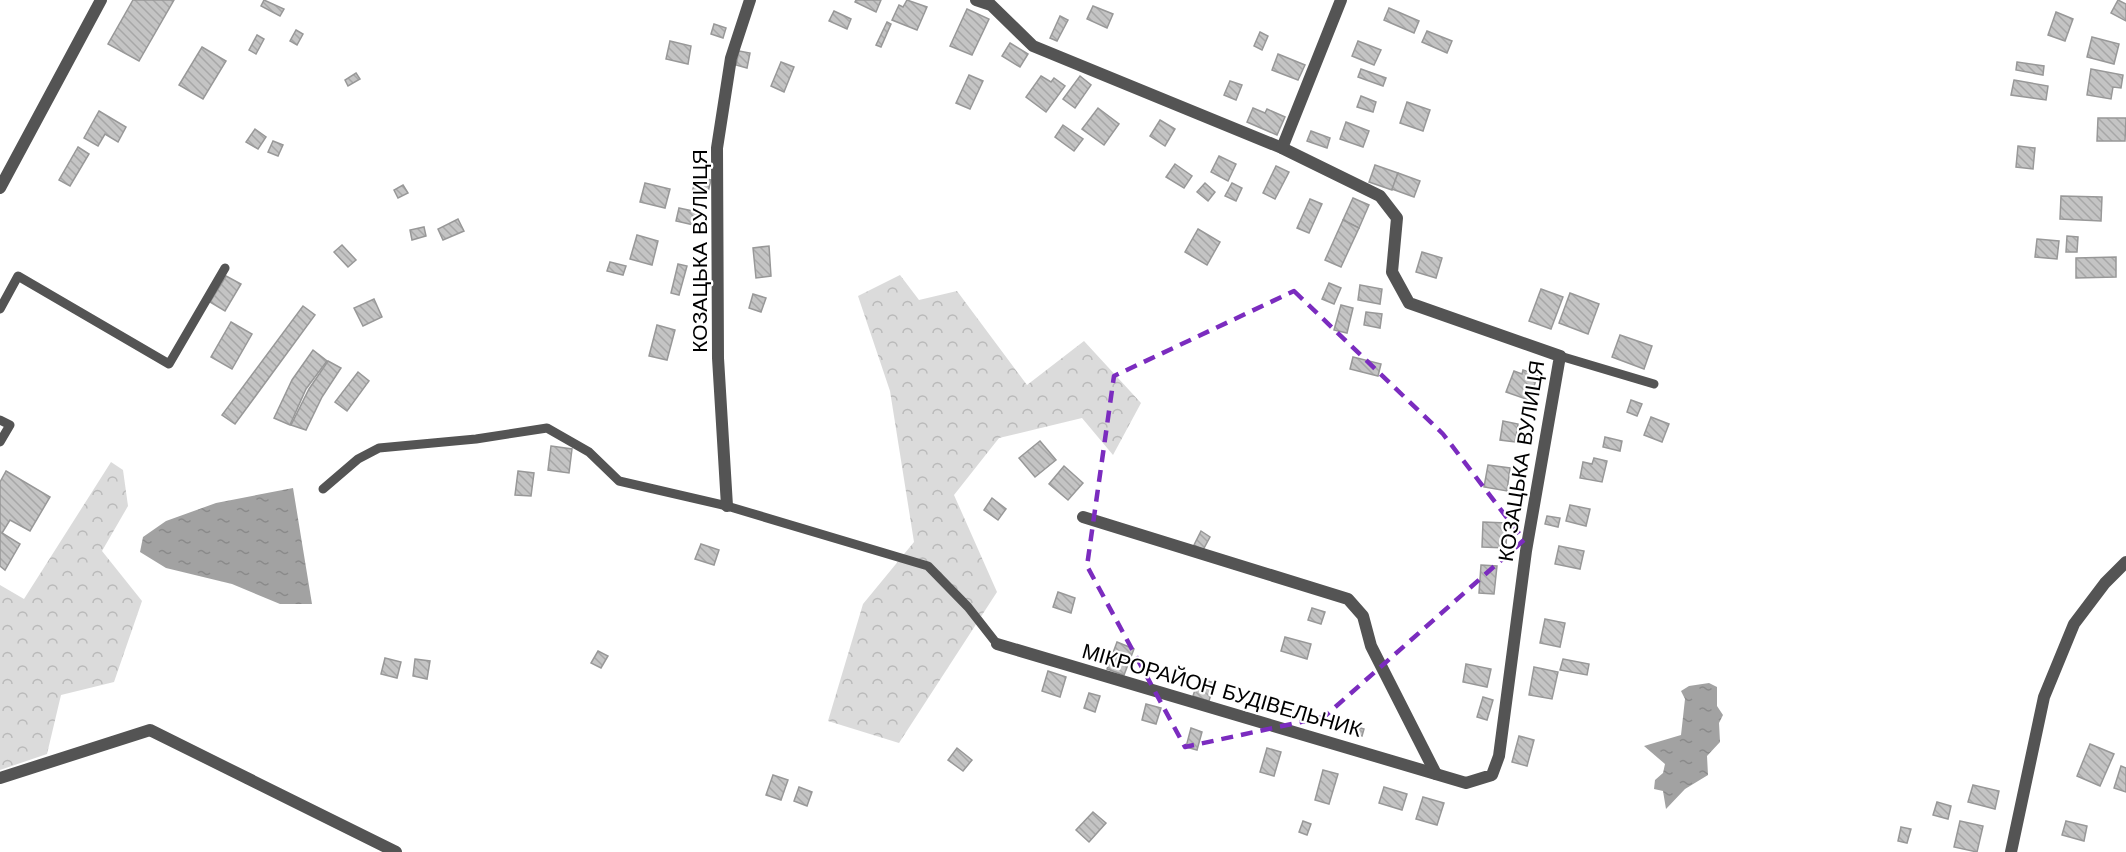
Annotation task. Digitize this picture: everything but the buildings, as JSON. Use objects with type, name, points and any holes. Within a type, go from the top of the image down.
[{"type":"street","points":[[0,188],[101,0]]},
{"type":"street","name":"КОЗАЦЬКА ВУЛИЦЯ","points":[[727,506],[718,358],[717,148],[731,58],[750,0]]},
{"type":"street","name":"КОЗАЦЬКА ВУЛИЦЯ","points":[[976,0],[990,5],[1033,46],[1282,148],[1380,196],[1397,218],[1392,272],[1408,303],[1560,356],[1526,551],[1499,756],[1492,775]]},
{"type":"street","points":[[1282,148],[1341,0]]},
{"type":"street","points":[[1083,517],[1348,599],[1363,616],[1371,646],[1436,774]]},
{"type":"street","points":[[2011,852],[2044,697],[2074,624],[2105,583],[2126,562]]},
{"type":"street","name":"МІКРОРАЙОН БУДІВЕЛЬНИК","points":[[997,644],[1466,783],[1492,775]]},
{"type":"street","points":[[0,778],[150,729],[396,852]]},
{"type":"lane","points":[[0,309],[18,276],[169,364],[225,268]]},
{"type":"lane","points":[[1560,356],[1654,384]]},
{"type":"lane","points":[[0,420],[10,425],[0,442]]},
{"type":"lane","points":[[323,489],[358,459],[378,448],[476,439],[547,428],[589,452],[619,481],[727,506],[928,566],[968,606],[997,644]]},
{"type":"highlighted area","points":[[1294,291],[1443,434],[1524,540],[1324,717],[1185,747],[1087,566],[1114,376]]},
{"type":"green space","points":[[900,275],[919,300],[957,291],[1027,385],[1084,341],[1141,403],[1113,455],[1082,418],[999,438],[954,495],[997,592],[899,743],[828,721],[863,604],[914,542],[890,391],[858,296]]},
{"type":"green space","points":[[111,462],[123,470],[128,506],[102,551],[142,601],[114,682],[61,695],[47,754],[0,770],[0,585],[24,599]]},
{"type":"water","points":[[293,488],[312,604],[280,604],[232,584],[166,568],[140,552],[143,537],[166,521],[216,503]]},
{"type":"water","points":[[1709,683],[1717,687],[1717,706],[1723,715],[1719,723],[1720,742],[1707,756],[1708,775],[1685,789],[1666,809],[1663,791],[1654,789],[1655,780],[1663,773],[1665,764],[1644,746],[1681,735],[1685,699],[1681,691],[1689,686]]}]
